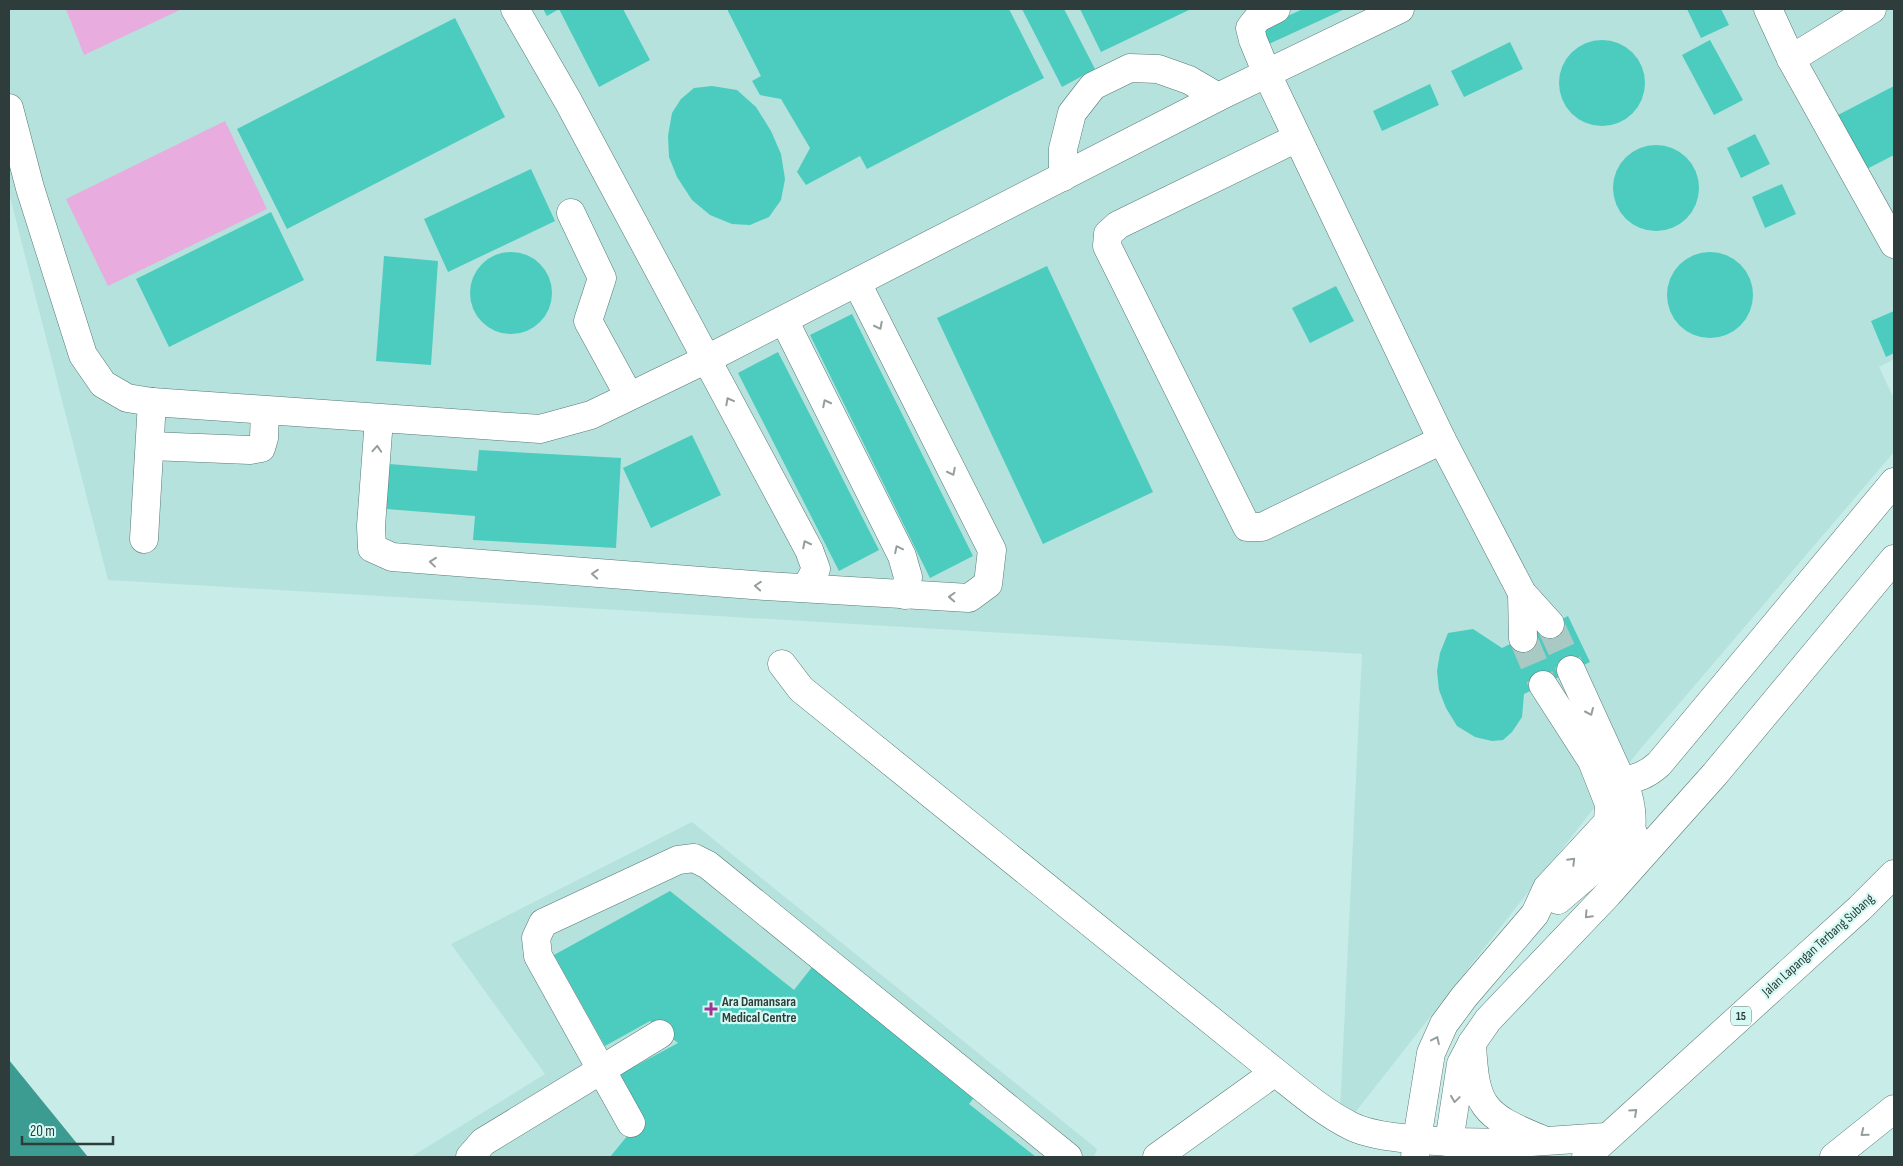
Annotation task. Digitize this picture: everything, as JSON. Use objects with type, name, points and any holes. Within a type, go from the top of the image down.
[{"type":"main road","points":[[515,9],[810,550],[816,569],[806,588]]},
{"type":"main road","points":[[1276,9],[1258,18],[1250,28],[1252,40],[1267,74],[1442,440],[1522,593],[1550,624]]},
{"type":"main road","points":[[1768,9],[1791,60],[1894,244]]},
{"type":"main road","points":[[1791,60],[1872,9]]},
{"type":"main road","points":[[9,108],[30,188],[83,355],[103,384],[127,398],[152,402],[379,420],[540,429],[591,414],[707,359],[1218,97],[1393,10]]},
{"type":"main road","points":[[1063,176],[1063,149],[1072,113],[1093,86],[1130,68],[1158,69],[1189,80],[1218,97]]},
{"type":"main road","points":[[1297,138],[1118,225],[1108,234],[1107,246],[1247,527],[1262,528],[1442,440]]},
{"type":"main road","points":[[571,213],[602,278],[588,322],[629,396]]},
{"type":"main road","points":[[379,420],[371,526],[372,548],[392,558],[969,598],[988,584],[992,550],[857,283]]},
{"type":"main road","points":[[784,320],[902,556],[908,577],[905,595]]},
{"type":"main road","points":[[144,539],[152,402]]},
{"type":"main road","points":[[150,446],[250,450],[261,448],[264,438],[265,411]]},
{"type":"main road","points":[[1620,781],[1637,778],[1650,772],[1659,764],[1894,482]]},
{"type":"main road","points":[[1449,1142],[1461,1064],[1472,1043],[1488,1020],[1608,894],[1715,774],[1894,560]]},
{"type":"main road","points":[[1522,593],[1523,638]]},
{"type":"main road","points":[[782,664],[801,689],[1275,1072],[1326,1111],[1352,1127],[1416,1148],[1449,1142],[1547,1150],[1594,1150]]},
{"type":"main road","points":[[1572,670],[1620,781],[1628,795],[1633,814],[1632,836],[1622,867],[1608,894]]},
{"type":"main road","points":[[1416,1148],[1431,1053],[1444,1024],[1464,997],[1535,914],[1547,888],[1608,822],[1609,804],[1592,761],[1543,685]]},
{"type":"main road","points":[[1535,914],[1554,904],[1569,888],[1679,796],[1715,774]]},
{"type":"main road","points":[[631,1123],[538,956],[536,938],[544,923],[678,860],[694,858],[708,865],[1068,1157]]},
{"type":"main road","name":"Jalan Lapangan Terbang Subang","points":[[1594,1150],[1853,914],[1894,874]]},
{"type":"main road","points":[[470,1157],[483,1142],[660,1034]]},
{"type":"main road","points":[[1472,1043],[1473,1072],[1479,1098],[1497,1118],[1547,1150]]},
{"type":"main road","points":[[1157,1157],[1275,1072]]},
{"type":"main road","points":[[1834,1157],[1894,1108]]},
{"type":"shaded area","points":[[9,9],[1894,9],[1894,359],[1879,367],[1894,399],[1894,452],[1642,747],[1339,1133],[1362,654],[108,580],[9,193]]},
{"type":"shaded area","points":[[66,9],[182,9],[84,55]]},
{"type":"shaded area","points":[[225,121],[267,209],[108,286],[66,199]]},
{"type":"shaded area","name":"Ara Damansara Medical Centre","points":[[692,822],[1097,1149],[1094,1157],[411,1157],[545,1074],[451,944]]},
{"type":"water","points":[[9,1060],[88,1157],[9,1157]]},
{"type":"building","points":[[543,9],[559,9],[547,16]]},
{"type":"building","points":[[559,9],[623,9],[650,60],[599,87]]},
{"type":"building","points":[[727,9],[1009,9],[1044,78],[867,169],[860,156],[806,185],[797,172],[810,148],[781,99],[760,95],[752,81],[761,76]]},
{"type":"building","points":[[1022,9],[1064,9],[1095,69],[1062,87]]},
{"type":"building","points":[[1080,9],[1191,9],[1101,52]]},
{"type":"building","points":[[1303,9],[1345,9],[1269,44],[1261,28]]},
{"type":"building","points":[[1687,9],[1721,9],[1729,25],[1701,38]]},
{"type":"building","points":[[455,18],[505,117],[287,229],[237,129]]},
{"type":"building","points":[[1602,40],[1618,44],[1632,53],[1641,67],[1645,83],[1641,99],[1632,113],[1618,122],[1602,126],[1586,122],[1572,113],[1563,99],[1559,83],[1563,67],[1572,53],[1586,44]]},
{"type":"building","points":[[1710,40],[1743,100],[1714,115],[1682,55]]},
{"type":"building","points":[[1510,42],[1523,69],[1464,97],[1451,71]]},
{"type":"building","points":[[1430,84],[1439,105],[1382,131],[1373,111]]},
{"type":"building","points":[[712,86],[737,90],[756,107],[771,131],[781,154],[785,179],[781,200],[769,217],[750,225],[732,224],[710,215],[692,200],[677,177],[669,157],[668,136],[672,113],[681,99],[694,88]]},
{"type":"building","points":[[1894,86],[1894,155],[1863,171],[1836,116]]},
{"type":"building","points":[[1755,134],[1770,164],[1741,178],[1727,148]]},
{"type":"building","points":[[1656,145],[1672,149],[1686,158],[1695,172],[1699,188],[1695,204],[1686,218],[1672,227],[1656,231],[1640,227],[1626,218],[1617,204],[1613,188],[1617,172],[1626,158],[1640,149]]},
{"type":"building","points":[[531,169],[555,221],[448,272],[424,219]]},
{"type":"building","points":[[1782,184],[1796,214],[1765,228],[1752,197]]},
{"type":"building","points":[[271,212],[304,280],[169,347],[136,279]]},
{"type":"building","points":[[511,252],[527,255],[540,264],[549,277],[552,293],[549,309],[540,322],[527,331],[511,334],[495,331],[482,322],[473,309],[470,293],[473,277],[482,264],[495,255]]},
{"type":"building","points":[[1710,252],[1726,256],[1740,265],[1749,279],[1753,295],[1749,311],[1740,325],[1726,334],[1710,338],[1694,334],[1680,325],[1671,311],[1667,295],[1671,279],[1680,265],[1694,256]]},
{"type":"building","points":[[384,256],[438,261],[431,365],[376,361]]},
{"type":"building","points":[[1047,266],[1153,492],[1043,544],[937,318]]},
{"type":"building","points":[[1336,286],[1354,321],[1310,343],[1292,308]]},
{"type":"building","points":[[1894,311],[1894,353],[1886,357],[1871,321]]},
{"type":"building","points":[[852,314],[973,556],[930,578],[810,335]]},
{"type":"building","points":[[778,352],[879,550],[839,571],[738,373]]},
{"type":"building","points":[[692,435],[721,495],[651,528],[623,468]]},
{"type":"building","points":[[479,450],[621,458],[616,548],[473,540],[475,516],[386,509],[389,464],[477,471]]},
{"type":"building","points":[[1568,616],[1590,662],[1524,694],[1522,717],[1512,732],[1503,740],[1492,741],[1475,737],[1457,726],[1446,708],[1439,690],[1437,671],[1440,653],[1448,633],[1473,629],[1502,648]]},
{"type":"building","points":[[670,891],[794,990],[816,962],[978,1092],[969,1104],[1036,1157],[610,1157],[637,1124],[613,1078],[678,1043],[650,1021],[605,1046],[554,955]]},
{"type":"tunnel","points":[[1550,624],[1571,670]]},
{"type":"tunnel","points":[[1523,638],[1543,685]]},
{"type":"place","name":"Ara Damansara Medical Centre","points":[[711,1009]]}]
